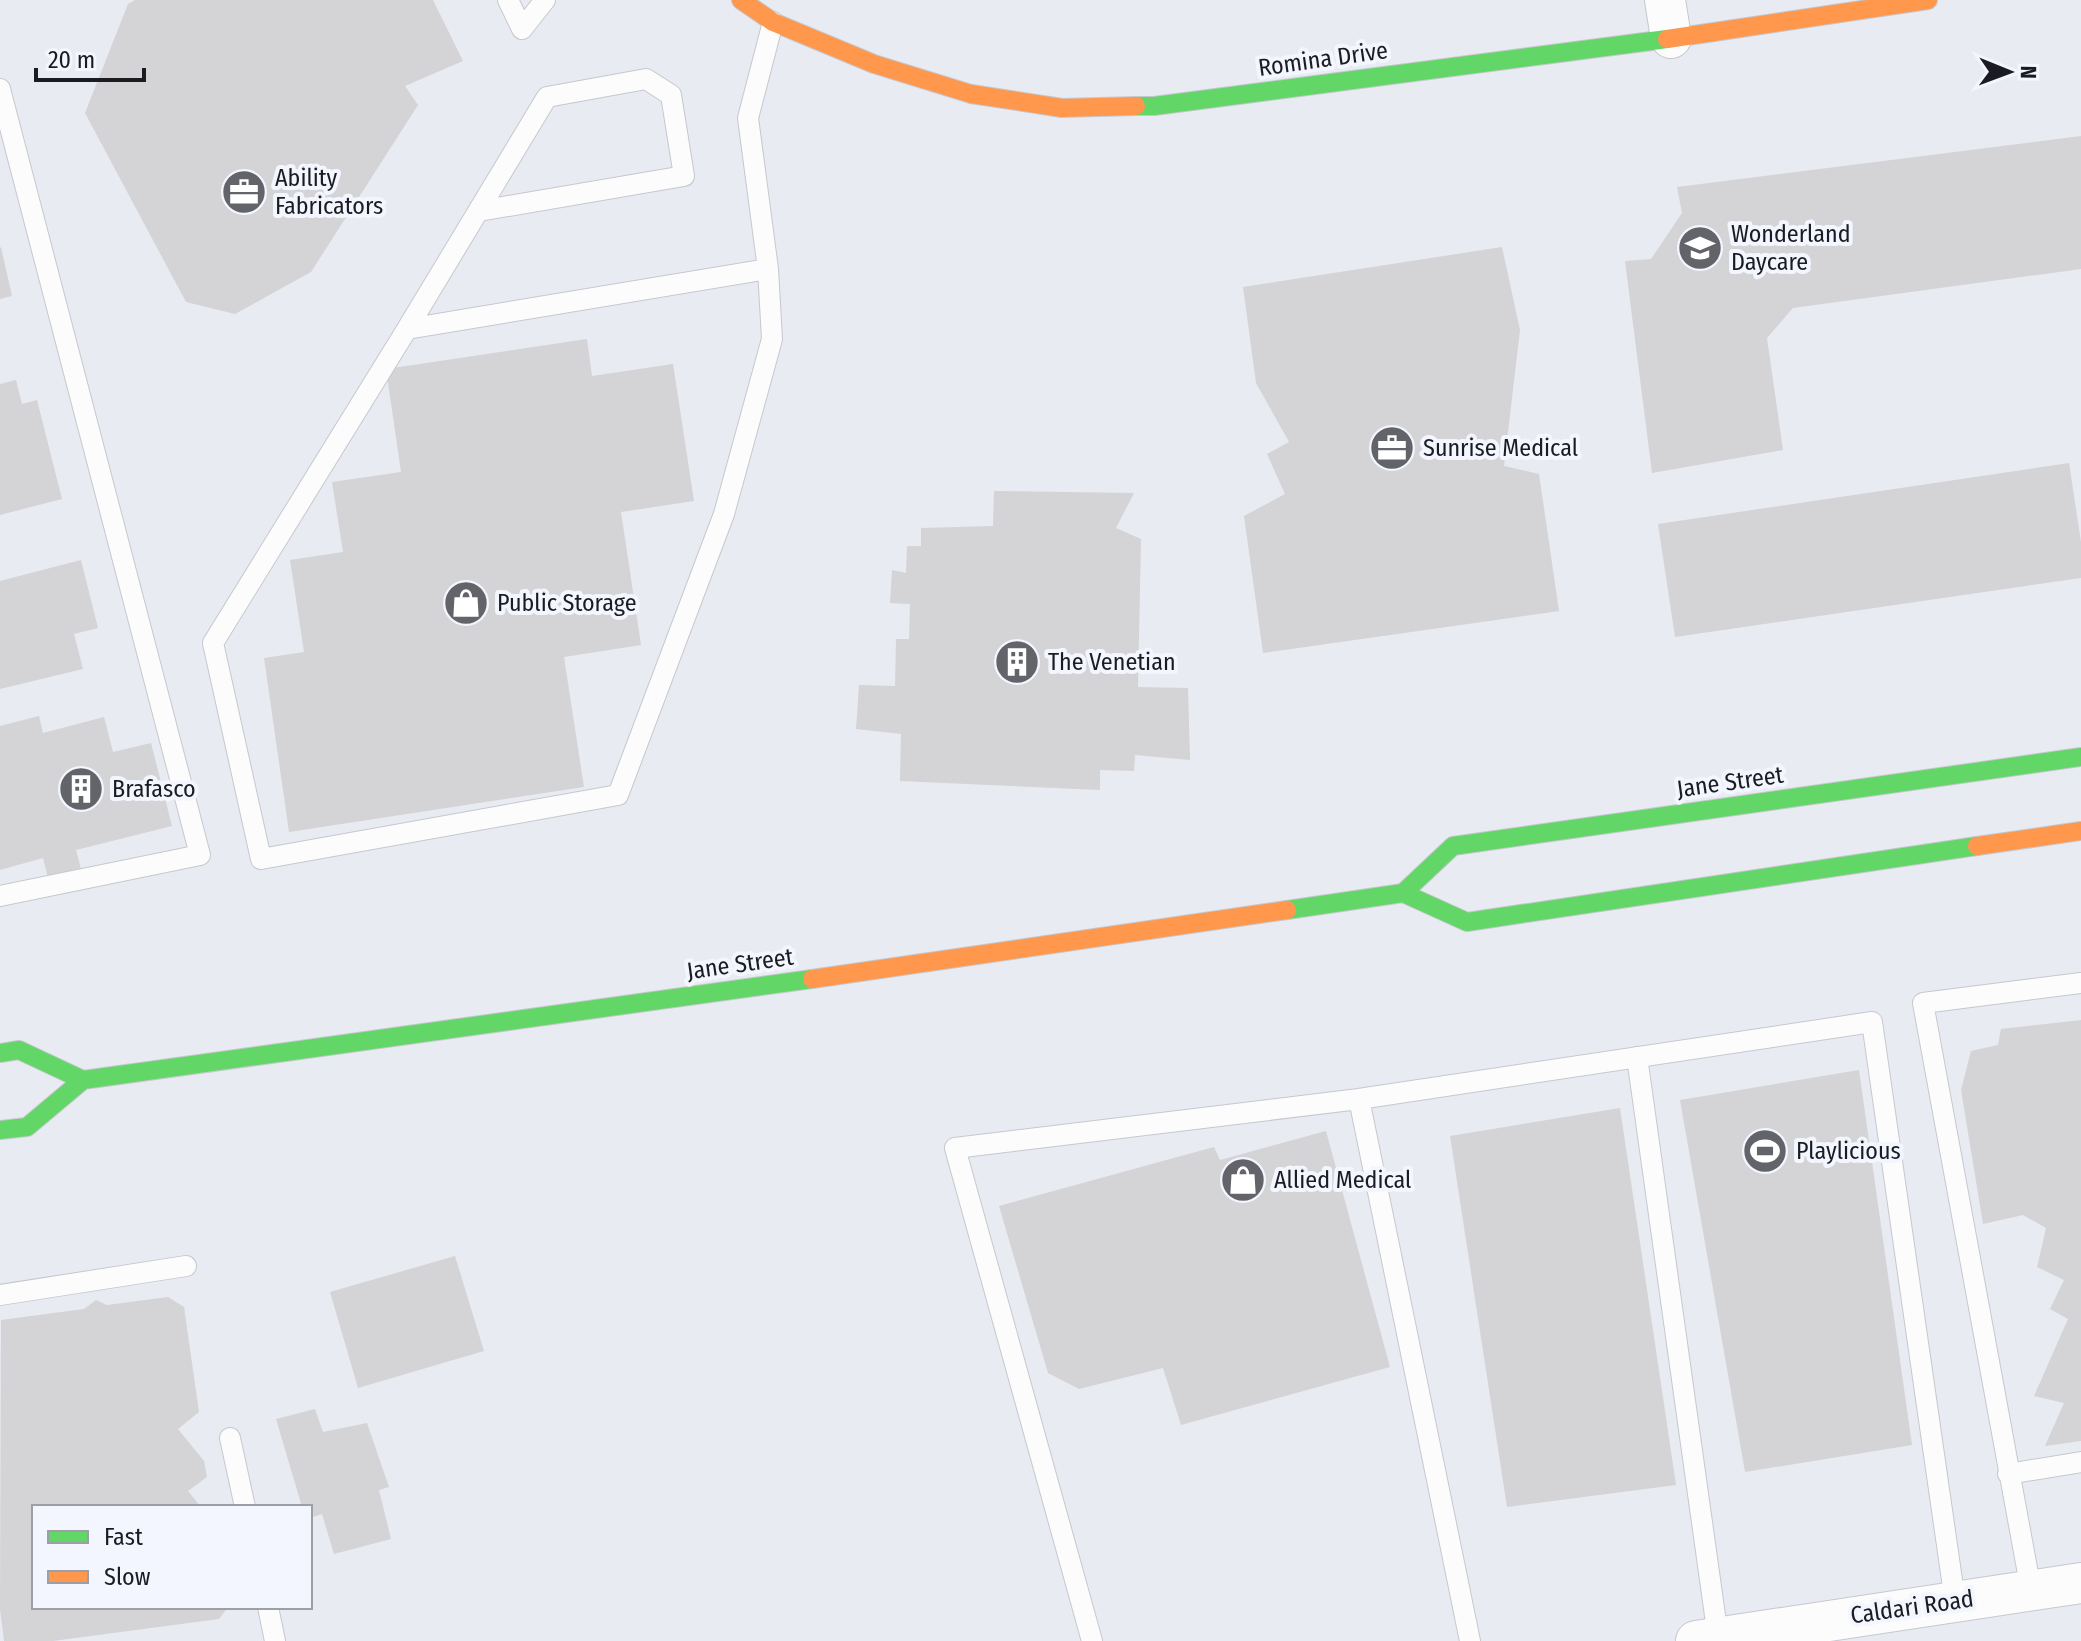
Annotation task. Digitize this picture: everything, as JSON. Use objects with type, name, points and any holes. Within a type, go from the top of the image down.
[{"type":"main road","name":"Romina Drive","points":[[741,0],[773,22],[874,64],[971,94],[1062,108],[1154,106],[1668,19],[1928,0]]},
{"type":"main road","name":"Jane Street","points":[[83,1080],[1011,951],[1403,893],[1453,846],[2081,757]]},
{"type":"main road","points":[[1403,893],[1467,922],[2081,831]]},
{"type":"main road","points":[[0,1053],[19,1050],[83,1080],[27,1127],[0,1130]]},
{"type":"street","name":"Caldari Road","points":[[1707,1639],[1817,1632],[1955,1601],[2081,1583]]},
{"type":"lane","points":[[508,0],[522,29],[545,0]]},
{"type":"lane","points":[[479,211],[684,176],[671,95],[646,79],[547,97],[213,643],[261,859],[618,795],[724,514],[772,339],[768,269],[748,118],[773,22]]},
{"type":"lane","points":[[0,89],[200,855],[0,896]]},
{"type":"lane","points":[[407,329],[768,269]]},
{"type":"lane","points":[[2031,1590],[1923,1003],[2081,983]]},
{"type":"lane","points":[[1092,1641],[955,1148],[1359,1099],[1872,1022],[1955,1601]]},
{"type":"lane","points":[[1637,1057],[1707,1639]]},
{"type":"lane","points":[[1359,1099],[1470,1641]]},
{"type":"lane","points":[[0,1295],[186,1266]]},
{"type":"lane","points":[[230,1438],[245,1505]]},
{"type":"lane","points":[[2008,1474],[2081,1462]]},
{"type":"lane","points":[[268,1609],[275,1641]]},
{"type":"building","name":"Ability Fabricators","points":[[135,0],[433,0],[463,61],[405,86],[418,105],[311,272],[235,314],[186,302],[85,113],[128,4]]},
{"type":"building","points":[[2081,136],[2081,269],[1793,308],[1767,338],[1783,450],[1652,473],[1625,261],[1651,259],[1682,213],[1677,187]]},
{"type":"building","name":"Sunrise Medical","points":[[1502,247],[1520,330],[1504,466],[1539,474],[1559,611],[1263,653],[1244,516],[1285,494],[1267,454],[1289,442],[1256,383],[1243,287]]},
{"type":"building","points":[[0,248],[12,296],[0,299]]},
{"type":"building","name":"Public Storage","points":[[587,339],[592,376],[673,364],[694,501],[621,512],[641,645],[564,657],[584,787],[289,832],[264,658],[304,652],[290,560],[343,552],[332,482],[401,472],[386,369]]},
{"type":"building","points":[[16,380],[22,404],[37,400],[62,499],[0,515],[0,384]]},
{"type":"building","points":[[2069,463],[2081,542],[2081,578],[1675,637],[1658,524]]},
{"type":"building","name":"The Venetian","points":[[994,491],[1134,493],[1116,528],[1141,539],[1138,687],[1188,688],[1190,760],[1135,755],[1134,771],[1100,770],[1100,790],[900,781],[901,734],[856,729],[859,685],[895,686],[896,639],[909,639],[910,604],[890,603],[892,570],[906,573],[907,546],[921,546],[921,528],[993,526]]},
{"type":"building","points":[[81,560],[98,628],[74,634],[83,669],[0,689],[0,581]]},
{"type":"building","name":"Brafasco","points":[[39,716],[43,733],[104,717],[113,752],[151,743],[172,826],[76,850],[81,869],[48,878],[43,858],[0,870],[0,726]]},
{"type":"building","points":[[2081,1020],[2081,1441],[2045,1446],[2064,1403],[2034,1396],[2068,1319],[2050,1309],[2064,1280],[2037,1267],[2046,1228],[2023,1215],[1983,1224],[1961,1090],[1971,1051],[1998,1045],[2001,1029]]},
{"type":"building","points":[[1859,1070],[1912,1445],[1745,1472],[1680,1100]]},
{"type":"building","points":[[1620,1108],[1676,1485],[1507,1507],[1450,1136]]},
{"type":"building","points":[[1326,1131],[1390,1367],[1181,1425],[1163,1368],[1079,1389],[1048,1373],[999,1206],[1214,1147],[1220,1160]]},
{"type":"building","points":[[455,1256],[484,1351],[358,1388],[330,1292]]},
{"type":"building","points":[[168,1297],[184,1307],[199,1412],[178,1429],[204,1461],[207,1477],[188,1491],[199,1505],[32,1505],[32,1609],[226,1609],[219,1619],[53,1641],[4,1641],[0,1609],[1,1320],[84,1309],[96,1300],[107,1305]]},
{"type":"building","points":[[315,1409],[323,1432],[367,1423],[389,1487],[379,1490],[391,1539],[334,1554],[322,1514],[312,1517],[312,1505],[301,1505],[276,1419]]},
{"type":"traffic: fast","points":[[1136,106],[1667,39]]},
{"type":"traffic: fast","points":[[1403,893],[1453,846],[2081,757]]},
{"type":"traffic: fast","points":[[1287,910],[1403,893],[1467,922],[1977,846]]},
{"type":"traffic: fast","points":[[0,1130],[27,1127],[83,1080],[812,979]]},
{"type":"traffic: fast","points":[[0,1053],[19,1050],[83,1080]]},
{"type":"traffic: slow","points":[[741,0],[773,22],[874,64],[971,94],[1062,108],[1136,106]]},
{"type":"traffic: slow","points":[[1667,39],[1928,0]]},
{"type":"traffic: slow","points":[[1977,846],[2081,831]]},
{"type":"traffic: slow","points":[[812,979],[1287,910]]},
{"type":"place","name":"Ability Fabricators","points":[[244,192]]},
{"type":"place","name":"Wonderland Daycare","points":[[1700,248]]},
{"type":"place","name":"Sunrise Medical","points":[[1392,448]]},
{"type":"place","name":"Public Storage","points":[[466,603]]},
{"type":"place","name":"The Venetian","points":[[1017,662]]},
{"type":"place","name":"Brafasco","points":[[81,789]]},
{"type":"place","name":"Playlicious","points":[[1765,1151]]},
{"type":"place","name":"Allied Medical","points":[[1243,1180]]}]
